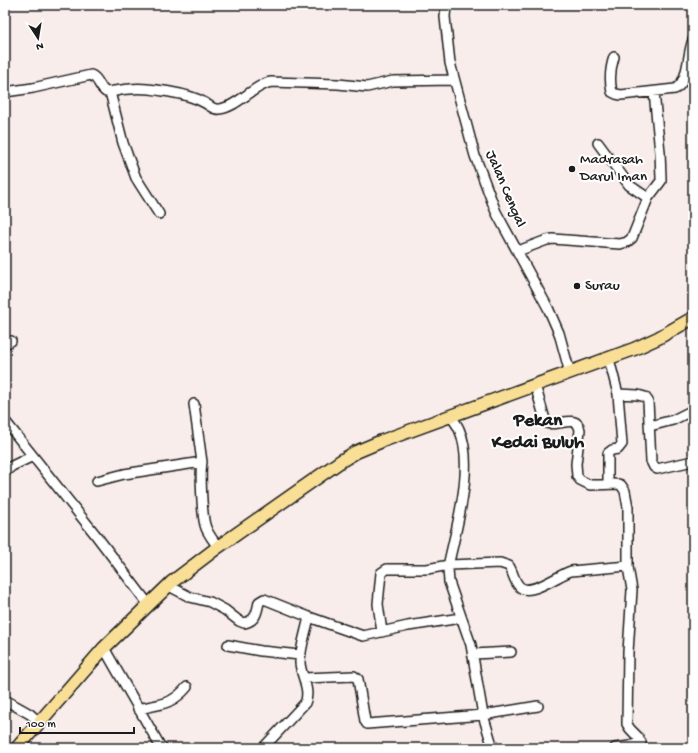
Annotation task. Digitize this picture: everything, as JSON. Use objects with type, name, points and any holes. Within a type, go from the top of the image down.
[{"type":"main road","points":[[17,748],[38,722],[104,648],[169,586],[218,547],[341,461],[356,452],[382,441],[608,359],[650,342],[693,318]]},
{"type":"street","name":"Jalan Cengal","points":[[446,5],[445,17],[447,48],[454,80],[475,156],[496,212],[548,308],[556,326],[570,373]]},
{"type":"street","points":[[614,57],[610,70],[612,92],[621,95],[675,89],[682,84],[684,79],[693,40]]},
{"type":"street","points":[[5,92],[33,88],[88,75],[94,77],[104,91],[110,92],[131,89],[154,89],[189,96],[215,109],[219,109],[228,106],[264,84],[271,82],[338,84],[367,87],[393,81],[454,80]]},
{"type":"street","points":[[110,92],[123,143],[136,178],[159,214]]},
{"type":"street","points":[[518,252],[553,239],[624,244],[632,238],[648,198],[662,178],[654,92]]},
{"type":"street","points":[[598,143],[629,185],[648,198]]},
{"type":"street","points":[[608,359],[618,394],[622,444],[618,449],[612,450],[608,453],[608,484]]},
{"type":"street","points":[[535,385],[546,423],[554,424],[573,421],[577,422],[579,425],[580,430],[576,464],[577,476],[580,480],[586,484],[618,484],[621,485],[625,491],[628,507],[628,566],[632,595],[628,652],[627,724],[628,727],[637,735],[641,745],[615,748]]},
{"type":"street","points":[[618,394],[638,395],[645,397],[648,401],[651,461],[654,467],[657,469],[693,460]]},
{"type":"street","points":[[194,404],[202,462],[201,471],[204,520],[208,533],[218,547]]},
{"type":"street","points":[[650,426],[673,420],[693,410]]},
{"type":"street","points":[[451,416],[460,434],[466,465],[462,498],[449,565],[449,582],[474,654],[483,715],[493,748]]},
{"type":"street","points":[[7,426],[33,456],[149,605]]},
{"type":"street","points":[[5,472],[12,466],[33,456]]},
{"type":"street","points":[[97,481],[124,474],[202,462]]},
{"type":"street","points":[[382,632],[378,604],[380,578],[383,571],[387,569],[428,569],[449,565],[500,563],[509,566],[517,585],[526,590],[539,587],[564,573],[571,571],[628,566]]},
{"type":"street","points":[[169,586],[190,597],[210,602],[244,623],[253,620],[256,615],[259,602],[264,599],[358,635],[368,635],[408,626],[462,618]]},
{"type":"street","points":[[263,748],[305,703],[307,695],[300,666],[300,655],[309,617]]},
{"type":"street","points":[[228,645],[261,651],[300,655]]},
{"type":"street","points":[[104,648],[162,748]]},
{"type":"street","points":[[474,654],[511,652]]},
{"type":"street","points":[[304,678],[354,676],[358,679],[365,721],[367,724],[483,715],[538,706]]},
{"type":"street","points":[[138,709],[172,701],[187,687]]},
{"type":"street","points":[[5,700],[30,714],[38,722]]},
{"type":"place","name":"Madrasah Darul Iman","points":[[572,169]]},
{"type":"place","name":"Surau","points":[[577,286]]},
{"type":"district","name":"Pekan Kedai Buluh","points":[[538,432]]}]
